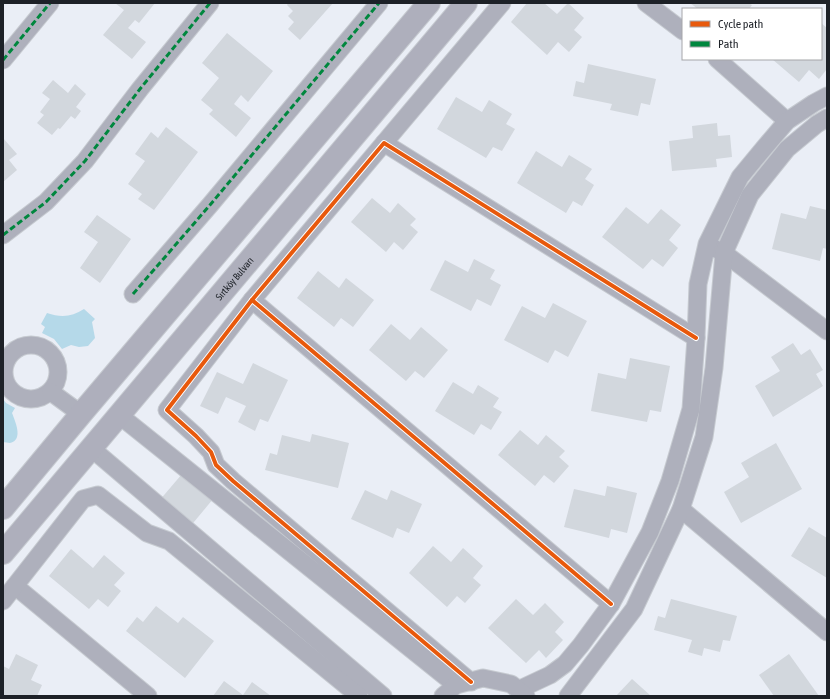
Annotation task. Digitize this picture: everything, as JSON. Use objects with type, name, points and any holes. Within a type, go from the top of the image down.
[{"type":"main road","points":[[3,508],[74,421],[429,3]]},
{"type":"main road","name":"Sırtköy Bulvarı","points":[[3,553],[466,3]]},
{"type":"main road","points":[[260,203],[283,220]]},
{"type":"main road","points":[[95,397],[119,415]]},
{"type":"main road","points":[[74,421],[91,448]]},
{"type":"street","points":[[3,60],[50,3]]},
{"type":"street","points":[[3,235],[46,202],[85,160],[210,3]]},
{"type":"street","points":[[133,294],[380,3]]},
{"type":"street","points":[[457,688],[216,465],[211,452],[196,436],[167,410],[252,300],[502,3]]},
{"type":"street","points":[[646,3],[682,30]]},
{"type":"street","points":[[718,60],[787,121]]},
{"type":"street","points":[[457,688],[483,678],[511,684],[522,693],[565,664],[611,604],[650,532],[670,481],[691,409],[698,284],[707,244],[740,177],[787,121],[827,96]]},
{"type":"street","points":[[568,696],[634,609],[681,509],[704,437],[714,368],[724,253],[750,195],[787,149],[816,124],[827,118]]},
{"type":"street","points":[[384,143],[696,338]]},
{"type":"street","points":[[707,244],[724,253],[827,331]]},
{"type":"street","points":[[252,300],[611,604]]},
{"type":"street","points":[[24,345],[38,346],[49,352],[55,359],[58,367],[58,376],[51,392],[34,400],[24,399],[9,389],[3,372],[5,350],[16,349],[24,345]]},
{"type":"street","points":[[51,392],[74,421]]},
{"type":"street","points":[[119,415],[457,688]]},
{"type":"street","points":[[91,448],[383,696]]},
{"type":"street","points":[[3,601],[83,499],[98,495],[147,533],[169,540],[359,696]]},
{"type":"street","points":[[681,509],[827,632]]},
{"type":"street","points":[[15,586],[148,696]]},
{"type":"water","points":[[84,309],[95,319],[92,322],[95,338],[88,346],[79,347],[71,345],[62,349],[54,339],[42,333],[45,327],[41,324],[47,313],[57,316],[66,316],[75,314]]},
{"type":"water","points":[[3,399],[6,403],[15,408],[12,413],[18,434],[17,438],[10,443],[3,442]]},
{"type":"building","points":[[115,3],[155,3],[139,23],[135,20],[128,28],[146,42],[132,59],[103,35],[124,10]]},
{"type":"building","points":[[288,3],[333,3],[300,40],[288,29],[294,22],[288,16],[293,11],[287,5]]},
{"type":"building","points":[[527,3],[544,3],[557,14],[568,3],[584,18],[574,30],[582,37],[569,52],[558,42],[547,55],[511,22]]},
{"type":"building","points":[[690,3],[748,3],[752,5],[750,8],[697,8]]},
{"type":"building","points":[[822,24],[827,28],[827,69],[819,79],[809,70],[799,82],[773,60],[822,60]]},
{"type":"building","points":[[227,33],[273,71],[248,102],[241,95],[234,104],[251,118],[236,137],[209,114],[213,110],[201,100],[219,78],[202,63]]},
{"type":"building","points":[[588,64],[656,79],[650,105],[641,103],[638,116],[610,110],[612,104],[573,96],[576,81],[584,83]]},
{"type":"building","points":[[53,80],[68,93],[75,84],[86,94],[76,107],[81,111],[75,119],[71,116],[60,129],[58,128],[52,135],[37,123],[44,115],[40,112],[50,99],[42,93]]},
{"type":"building","points":[[456,97],[482,112],[489,100],[512,114],[506,124],[515,129],[502,151],[493,147],[486,158],[437,129]]},
{"type":"building","points":[[717,123],[718,136],[730,135],[732,157],[716,159],[717,167],[672,171],[669,141],[693,138],[692,126]]},
{"type":"building","points":[[166,127],[198,152],[154,210],[138,199],[142,194],[128,184],[145,161],[135,154],[151,132],[158,138]]},
{"type":"building","points":[[3,138],[17,154],[9,160],[17,170],[3,182]]},
{"type":"building","points":[[536,151],[562,167],[569,155],[592,169],[585,179],[594,185],[582,206],[573,201],[566,213],[517,183]]},
{"type":"building","points":[[372,198],[390,213],[398,203],[416,219],[410,225],[418,232],[403,250],[394,242],[386,252],[351,222]]},
{"type":"building","points":[[810,206],[827,210],[827,249],[823,248],[820,261],[772,249],[781,213],[806,219]]},
{"type":"building","points":[[626,207],[648,224],[661,209],[681,225],[669,240],[678,248],[663,267],[652,259],[643,269],[602,237]]},
{"type":"building","points":[[97,215],[131,239],[100,283],[80,268],[98,242],[84,232]]},
{"type":"building","points":[[474,259],[495,270],[490,279],[501,285],[491,306],[477,299],[471,311],[430,290],[445,260],[468,272]]},
{"type":"building","points":[[318,271],[339,288],[346,278],[374,300],[353,327],[341,318],[334,327],[297,298]]},
{"type":"building","points":[[553,303],[587,321],[568,357],[555,350],[548,363],[504,340],[522,306],[545,318]]},
{"type":"building","points":[[391,324],[410,340],[421,327],[448,350],[424,378],[415,371],[406,381],[369,350]]},
{"type":"building","points":[[793,343],[801,355],[810,349],[823,370],[816,374],[823,386],[773,417],[755,386],[780,371],[771,357]]},
{"type":"building","points":[[630,358],[670,366],[661,412],[650,410],[647,422],[591,411],[598,373],[626,379]]},
{"type":"building","points":[[253,363],[288,380],[268,422],[260,419],[255,431],[238,422],[246,406],[226,397],[218,414],[200,406],[217,372],[243,384]]},
{"type":"building","points":[[453,382],[473,394],[478,385],[499,398],[493,407],[502,412],[491,430],[481,424],[474,435],[435,411]]},
{"type":"building","points":[[520,430],[538,445],[546,435],[565,451],[559,457],[569,466],[554,483],[544,475],[535,486],[498,455]]},
{"type":"building","points":[[312,434],[349,443],[338,488],[265,470],[270,453],[277,455],[282,435],[310,442]]},
{"type":"building","points":[[776,443],[802,489],[741,523],[724,492],[749,477],[741,463]]},
{"type":"building","points":[[188,467],[218,493],[184,534],[153,508]]},
{"type":"building","points":[[607,486],[637,493],[627,533],[611,529],[609,538],[564,527],[574,489],[605,496]]},
{"type":"building","points":[[365,490],[387,500],[391,490],[422,504],[409,533],[397,528],[393,538],[351,519]]},
{"type":"building","points":[[809,527],[827,538],[827,578],[791,556]]},
{"type":"building","points":[[433,546],[451,562],[463,548],[483,566],[473,578],[481,585],[465,603],[457,596],[447,607],[409,573]]},
{"type":"building","points":[[71,549],[93,568],[104,555],[125,573],[114,585],[121,591],[108,607],[98,599],[89,609],[49,576]]},
{"type":"building","points":[[516,599],[533,615],[545,603],[564,622],[555,632],[563,640],[546,658],[539,650],[526,663],[488,628]]},
{"type":"building","points":[[671,599],[737,616],[730,641],[723,640],[720,652],[704,648],[702,656],[688,652],[692,640],[654,630],[658,616],[665,618]]},
{"type":"building","points":[[156,606],[178,623],[183,617],[214,641],[185,678],[126,631],[137,617],[143,622]]},
{"type":"building","points":[[16,654],[38,665],[31,680],[42,685],[37,696],[3,696],[3,666],[9,669]]},
{"type":"building","points":[[789,654],[819,696],[774,696],[759,675]]},
{"type":"building","points":[[632,679],[651,696],[616,696]]},
{"type":"building","points":[[224,681],[243,695],[252,682],[271,696],[213,696]]},
{"type":"marked path","points":[[3,60],[50,3]]},
{"type":"marked path","points":[[3,235],[46,202],[85,161],[140,89],[210,3]]},
{"type":"marked path","points":[[133,294],[210,205],[379,3]]},
{"type":"cycle path","points":[[611,604],[252,300],[384,143],[696,338]]},
{"type":"cycle path","points":[[252,300],[167,410],[196,436],[211,452],[216,465],[233,481],[471,682]]}]
